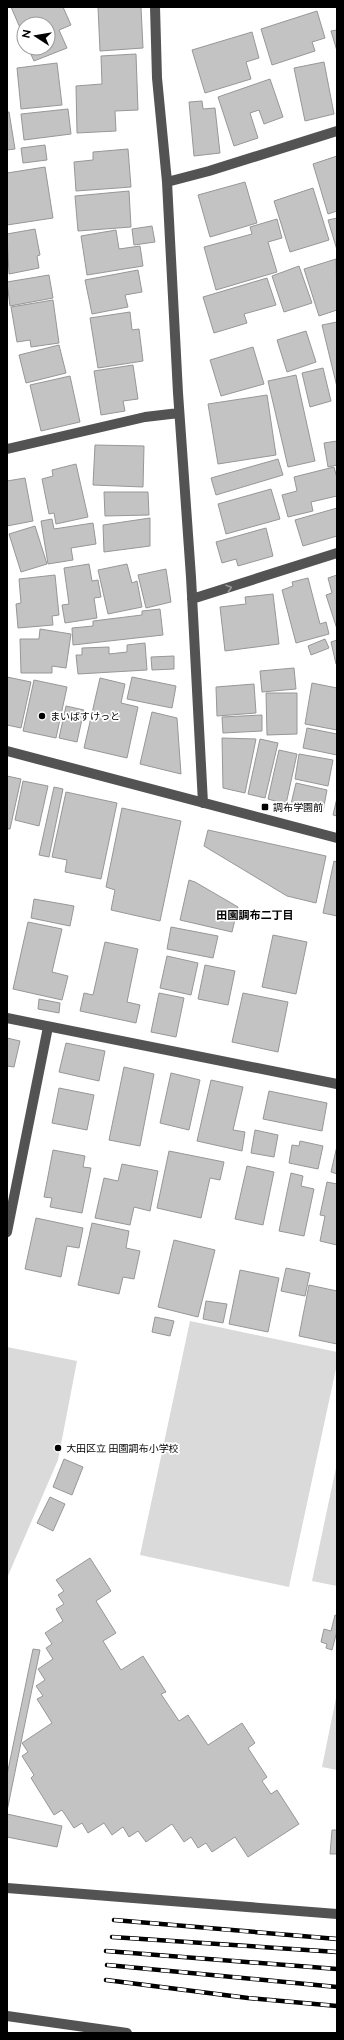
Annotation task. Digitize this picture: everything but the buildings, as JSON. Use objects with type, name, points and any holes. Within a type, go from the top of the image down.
[{"type":"street","points":[[155,7],[159,110],[167,182],[179,413],[192,599],[202,803]]},
{"type":"street","points":[[167,182],[209,171],[337,131]]},
{"type":"street","points":[[7,449],[138,418],[160,414],[179,413]]},
{"type":"street","points":[[192,599],[337,553]]},
{"type":"street","points":[[7,751],[337,838]]},
{"type":"street","points":[[7,1018],[337,1084]]},
{"type":"street","points":[[7,1232],[48,1027]]},
{"type":"street","points":[[7,1888],[337,1914]]},
{"type":"street","points":[[7,2016],[68,2029],[127,2033]]},
{"type":"shaded area","points":[[190,1321],[337,1352],[337,1364],[289,1587],[140,1555]]},
{"type":"shaded area","points":[[7,1347],[77,1361],[58,1460],[7,1578]]},
{"type":"shaded area","points":[[337,1463],[337,1586],[312,1581]]},
{"type":"shaded area","points":[[337,1693],[337,1770],[322,1767]]},
{"type":"railway","points":[[114,1920],[337,1939]]},
{"type":"railway","points":[[112,1937],[337,1952]]},
{"type":"railway","points":[[106,1951],[337,1969]]},
{"type":"railway","points":[[107,1965],[337,1987]]},
{"type":"railway","points":[[106,1980],[248,1998],[337,2006]]},
{"type":"place","name":"まいばすけっと","points":[[42,716]]},
{"type":"place","name":"調布学園前","points":[[265,807]]},
{"type":"place","name":"大田区立 田園調布小学校","points":[[58,1448]]},
{"type":"district","name":"田園調布二丁目","points":[[255,915]]}]
